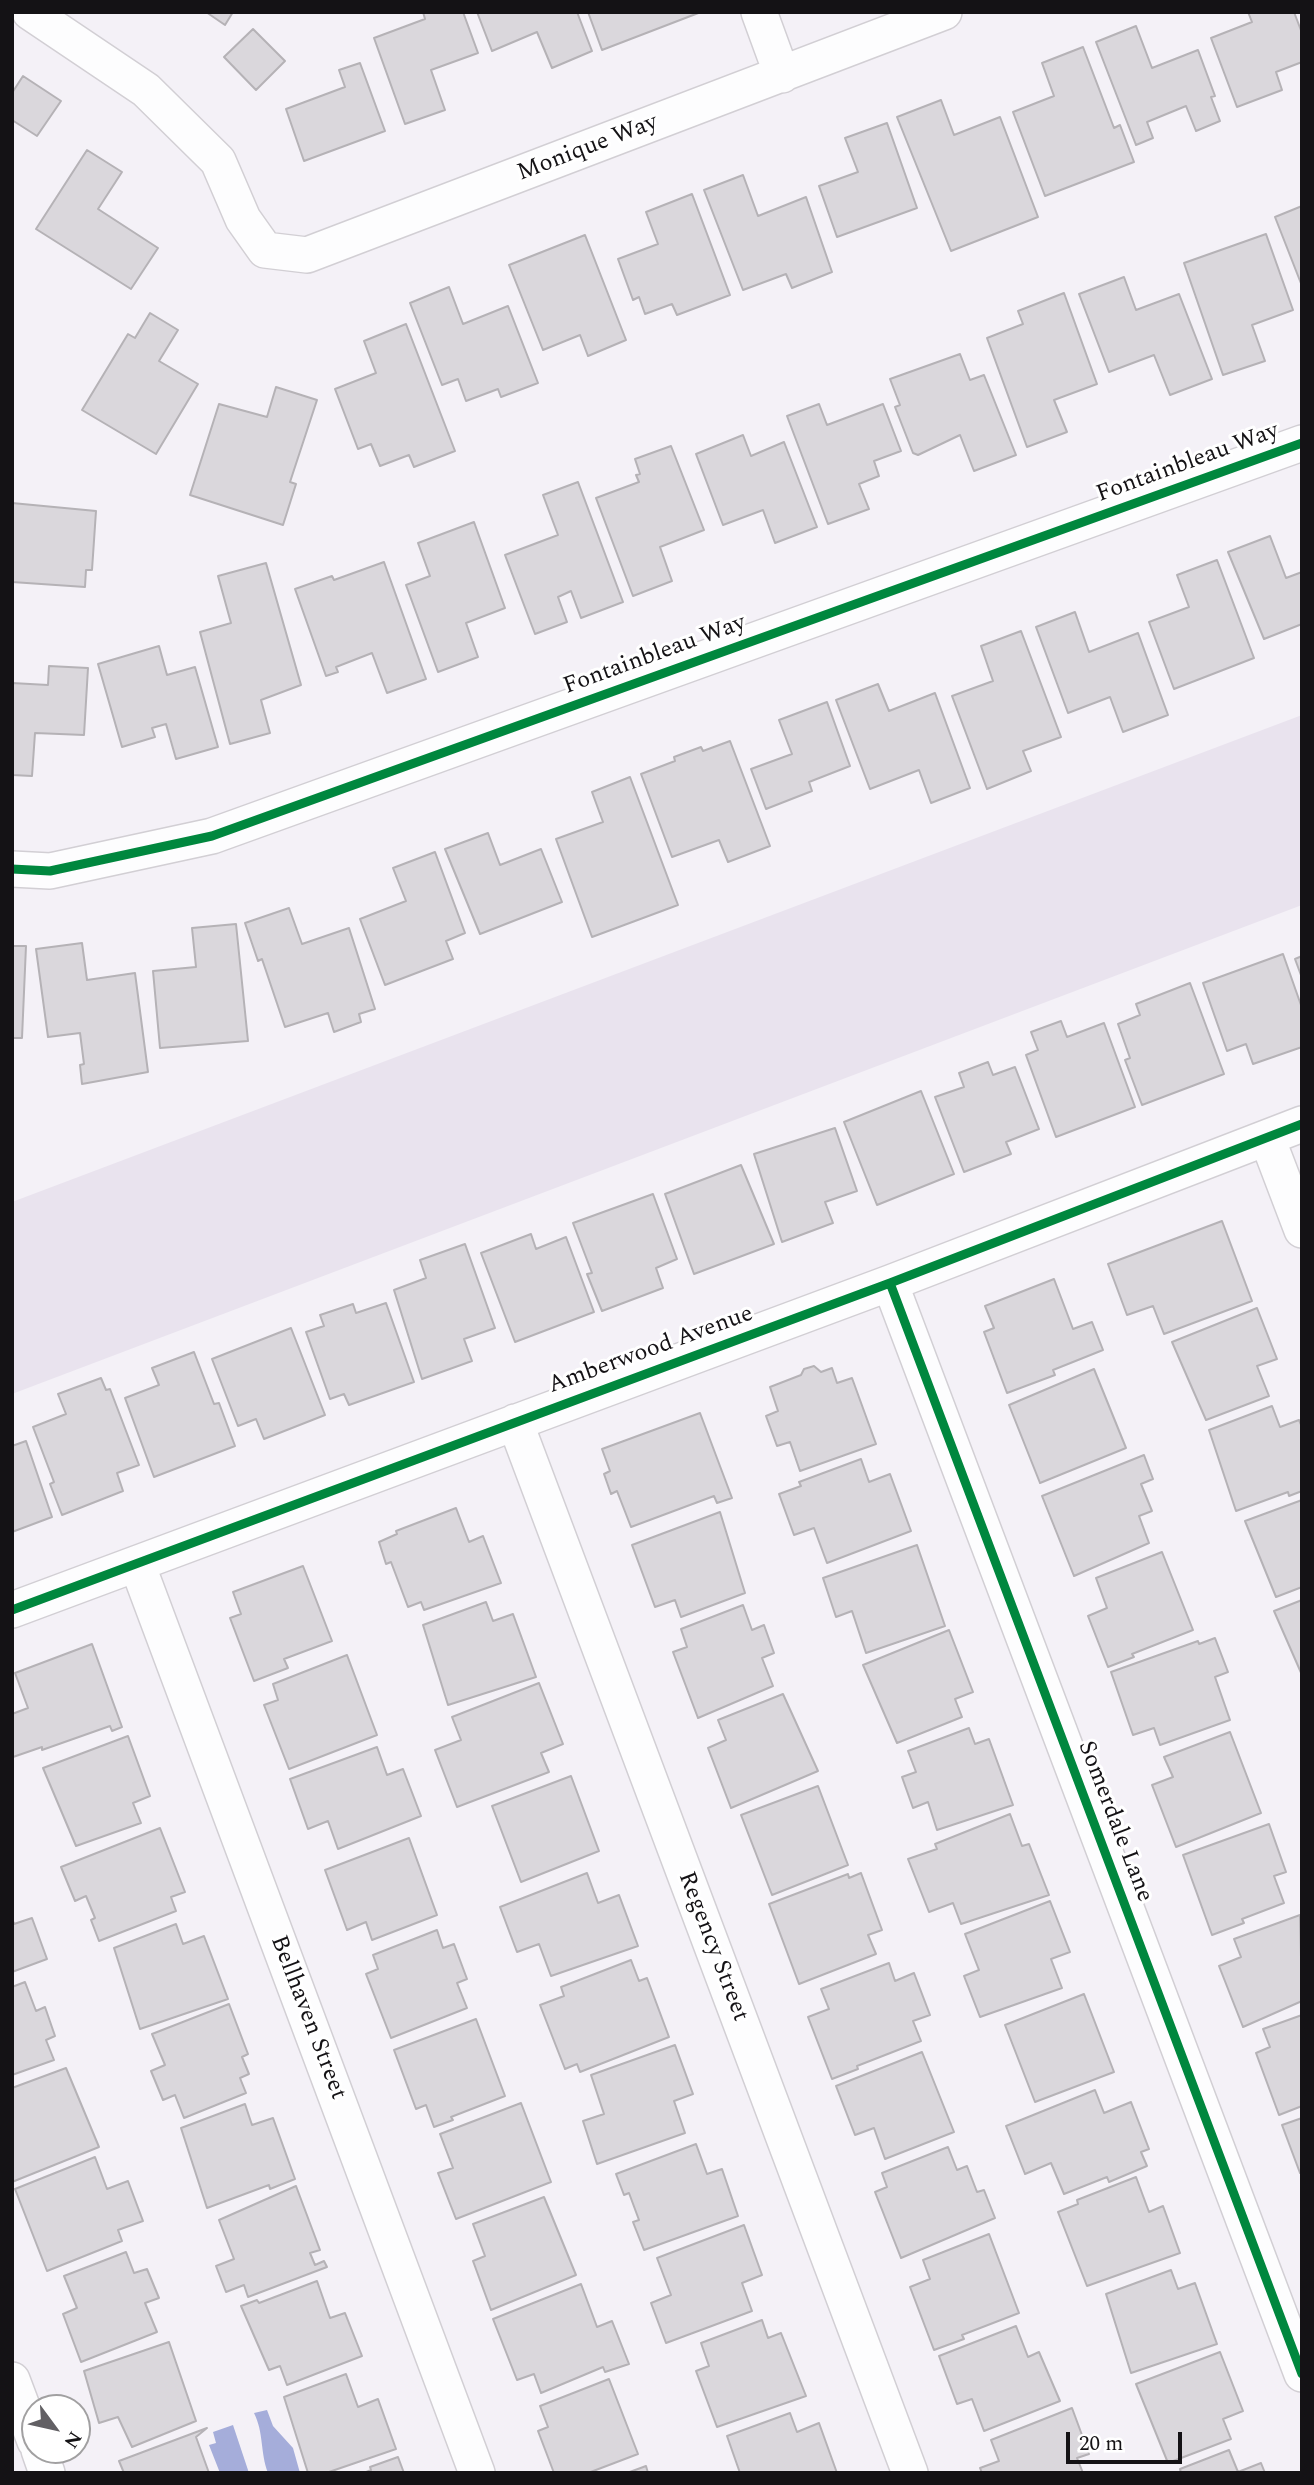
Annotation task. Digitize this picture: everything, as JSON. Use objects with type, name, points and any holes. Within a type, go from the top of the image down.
[{"type":"street","name":"Monique Way","points":[[30,12],[146,90],[218,161],[243,219],[265,250],[307,256],[944,12]]},
{"type":"street","points":[[760,12],[782,75]]},
{"type":"street","name":"Fontainbleau Way","points":[[12,869],[50,871],[212,836],[1302,443]]},
{"type":"street","name":"Amberwood Avenue","points":[[12,1610],[890,1283],[1302,1124]]},
{"type":"street","points":[[1267,1138],[1302,1230]]},
{"type":"street","name":"Somerdale Lane","points":[[890,1283],[1302,2374]]},
{"type":"street","name":"Regency Street","points":[[515,1422],[910,2473]]},
{"type":"street","name":"Bellhaven Street","points":[[136,1564],[477,2473]]},
{"type":"street","points":[[12,2380],[21,2404]]},
{"type":"shaded area","points":[[1302,715],[1302,905],[12,1394],[12,1202]]},
{"type":"water","points":[[267,2410],[273,2426],[293,2448],[300,2473],[268,2473],[254,2413]]},
{"type":"water","points":[[233,2425],[249,2473],[220,2473],[209,2445],[216,2443],[213,2432]]},
{"type":"building","points":[[206,12],[233,12],[225,25]]},
{"type":"building","points":[[423,12],[463,12],[478,53],[431,70],[445,110],[405,124],[374,38],[425,19]]},
{"type":"building","points":[[477,12],[577,12],[592,51],[552,68],[537,32],[492,51]]},
{"type":"building","points":[[588,12],[701,12],[602,50]]},
{"type":"building","points":[[1248,12],[1294,12],[1302,33],[1302,62],[1276,72],[1282,90],[1237,107],[1211,38],[1252,22]]},
{"type":"building","points":[[1136,26],[1152,68],[1198,50],[1215,96],[1211,97],[1220,121],[1196,131],[1186,106],[1147,122],[1153,138],[1136,145],[1096,42]]},
{"type":"building","points":[[253,29],[285,61],[256,90],[224,57]]},
{"type":"building","points":[[1083,47],[1114,128],[1120,125],[1134,162],[1045,196],[1013,112],[1054,96],[1042,63]]},
{"type":"building","points":[[360,63],[385,131],[304,161],[286,109],[345,87],[339,70]]},
{"type":"building","points":[[23,76],[61,101],[37,136],[12,120],[12,93]]},
{"type":"building","points":[[941,100],[954,135],[1000,117],[1038,217],[951,251],[897,117]]},
{"type":"building","points":[[887,123],[917,208],[837,237],[819,186],[858,172],[845,138]]},
{"type":"building","points":[[87,150],[122,172],[98,209],[158,248],[131,289],[36,229]]},
{"type":"building","points":[[743,175],[758,216],[806,197],[832,272],[792,288],[786,274],[743,290],[704,190]]},
{"type":"building","points":[[692,194],[730,295],[677,315],[672,304],[645,314],[639,297],[633,300],[618,259],[658,244],[646,212]]},
{"type":"building","points":[[1302,206],[1302,286],[1275,217]]},
{"type":"building","points":[[1266,234],[1293,310],[1252,325],[1265,361],[1223,375],[1184,263]]},
{"type":"building","points":[[585,235],[626,340],[588,356],[580,335],[543,350],[509,265]]},
{"type":"building","points":[[1124,277],[1136,310],[1179,294],[1212,379],[1170,395],[1154,355],[1109,372],[1079,294]]},
{"type":"building","points":[[449,287],[463,324],[508,306],[538,383],[501,397],[498,389],[466,401],[458,379],[442,385],[410,303]]},
{"type":"building","points":[[1064,293],[1097,384],[1054,400],[1067,432],[1027,447],[987,338],[1023,324],[1018,311]]},
{"type":"building","points":[[150,313],[178,330],[159,361],[198,384],[156,454],[82,410],[128,334],[135,338]]},
{"type":"building","points":[[406,324],[455,451],[414,467],[409,455],[380,466],[371,444],[358,449],[335,389],[376,373],[364,341]]},
{"type":"building","points":[[960,354],[970,380],[984,375],[1016,455],[974,471],[960,435],[918,455],[913,453],[895,407],[900,405],[890,379]]},
{"type":"building","points":[[276,387],[317,400],[290,482],[296,484],[283,525],[190,495],[219,404],[267,417]]},
{"type":"building","points":[[819,404],[827,425],[883,404],[901,451],[874,461],[879,476],[859,484],[869,509],[828,524],[787,416]]},
{"type":"building","points":[[743,435],[751,456],[784,442],[817,527],[775,543],[763,510],[723,525],[696,454]]},
{"type":"building","points":[[671,446],[704,530],[660,547],[672,581],[633,596],[596,498],[639,482],[636,475],[640,474],[635,459]]},
{"type":"building","points":[[578,482],[623,602],[581,618],[571,591],[558,597],[567,622],[535,634],[505,555],[558,535],[543,495]]},
{"type":"building","points":[[12,503],[96,511],[92,570],[86,570],[85,587],[12,582]]},
{"type":"building","points":[[474,522],[505,608],[466,623],[478,657],[438,672],[406,585],[430,576],[418,543]]},
{"type":"building","points":[[1270,536],[1286,578],[1302,572],[1302,624],[1264,639],[1228,552]]},
{"type":"building","points":[[1217,560],[1254,658],[1174,689],[1149,622],[1189,607],[1177,575]]},
{"type":"building","points":[[384,562],[426,679],[387,693],[372,653],[336,667],[338,672],[326,676],[295,589],[332,576],[334,580]]},
{"type":"building","points":[[266,563],[301,685],[261,700],[270,733],[230,744],[200,632],[231,623],[218,576]]},
{"type":"building","points":[[1075,612],[1089,652],[1138,633],[1168,715],[1123,732],[1110,697],[1068,713],[1036,627]]},
{"type":"building","points":[[1021,631],[1061,737],[1023,751],[1031,771],[987,789],[952,696],[993,681],[981,646]]},
{"type":"building","points":[[159,646],[167,675],[195,667],[218,747],[176,759],[166,724],[152,728],[155,737],[122,747],[98,664]]},
{"type":"building","points":[[49,666],[88,668],[84,735],[35,733],[32,776],[12,775],[12,683],[48,685]]},
{"type":"building","points":[[878,684],[889,711],[935,693],[970,788],[931,803],[919,770],[870,789],[836,700]]},
{"type":"building","points":[[827,702],[850,766],[809,782],[812,791],[766,809],[751,769],[792,754],[779,720]]},
{"type":"building","points":[[730,741],[770,846],[728,862],[719,840],[672,857],[641,774],[675,761],[674,757],[701,747],[703,751]]},
{"type":"building","points":[[630,777],[678,905],[592,937],[556,839],[603,822],[592,792]]},
{"type":"building","points":[[488,833],[500,865],[541,849],[562,902],[480,934],[445,849]]},
{"type":"building","points":[[435,852],[465,933],[446,941],[453,959],[385,985],[360,919],[406,901],[393,868]]},
{"type":"building","points":[[289,908],[302,944],[349,928],[375,1009],[359,1014],[361,1022],[334,1032],[328,1013],[285,1027],[262,959],[258,961],[245,923]]},
{"type":"building","points":[[236,924],[248,1041],[160,1048],[153,971],[196,967],[192,928]]},
{"type":"building","points":[[82,943],[87,980],[135,973],[148,1072],[82,1084],[80,1065],[84,1064],[80,1033],[48,1037],[36,949]]},
{"type":"building","points":[[12,946],[26,946],[22,1038],[12,1038]]},
{"type":"building","points":[[1283,954],[1302,1008],[1302,1047],[1253,1064],[1246,1044],[1227,1051],[1203,983]]},
{"type":"building","points":[[1302,956],[1302,978],[1295,959]]},
{"type":"building","points":[[1190,983],[1224,1074],[1142,1105],[1125,1060],[1130,1058],[1118,1024],[1140,1015],[1136,1004]]},
{"type":"building","points":[[1061,1021],[1067,1037],[1104,1023],[1135,1107],[1056,1137],[1026,1055],[1038,1050],[1031,1032]]},
{"type":"building","points":[[988,1062],[993,1075],[1015,1067],[1039,1129],[1006,1142],[1011,1154],[964,1172],[935,1097],[964,1087],[959,1073]]},
{"type":"building","points":[[921,1091],[954,1174],[877,1205],[844,1122]]},
{"type":"building","points":[[835,1128],[857,1191],[825,1202],[833,1223],[782,1242],[754,1154]]},
{"type":"building","points":[[741,1165],[774,1244],[694,1274],[665,1194]]},
{"type":"building","points":[[653,1194],[677,1259],[656,1268],[663,1288],[602,1311],[587,1274],[592,1273],[573,1223]]},
{"type":"building","points":[[1222,1221],[1252,1301],[1164,1334],[1153,1306],[1127,1315],[1108,1264]]},
{"type":"building","points":[[531,1234],[536,1249],[566,1237],[594,1312],[515,1342],[481,1253]]},
{"type":"building","points":[[465,1244],[495,1328],[464,1339],[472,1361],[422,1379],[394,1290],[426,1278],[420,1260]]},
{"type":"building","points":[[1054,1279],[1073,1329],[1092,1322],[1103,1350],[1053,1370],[1055,1375],[1007,1393],[984,1332],[994,1328],[985,1306]]},
{"type":"building","points":[[386,1303],[414,1382],[349,1405],[344,1394],[330,1399],[306,1332],[324,1326],[320,1315],[353,1304],[356,1313]]},
{"type":"building","points":[[1257,1308],[1277,1359],[1257,1366],[1269,1396],[1206,1420],[1172,1342]]},
{"type":"building","points":[[291,1328],[325,1415],[264,1439],[256,1419],[238,1426],[212,1359]]},
{"type":"building","points":[[194,1352],[214,1404],[219,1403],[235,1446],[154,1477],[125,1398],[159,1385],[152,1368]]},
{"type":"building","points":[[814,1366],[821,1372],[832,1368],[837,1383],[852,1378],[876,1444],[800,1471],[790,1442],[777,1446],[766,1416],[778,1411],[770,1387],[801,1375],[804,1369]]},
{"type":"building","points":[[1094,1369],[1126,1448],[1040,1483],[1009,1405]]},
{"type":"building","points":[[101,1378],[106,1390],[110,1389],[139,1465],[117,1473],[123,1491],[62,1515],[50,1484],[54,1482],[33,1427],[66,1414],[58,1394]]},
{"type":"building","points":[[1272,1406],[1280,1427],[1299,1420],[1302,1427],[1302,1491],[1289,1496],[1288,1492],[1236,1511],[1209,1430]]},
{"type":"building","points":[[700,1413],[732,1498],[717,1503],[714,1496],[631,1527],[617,1491],[611,1494],[604,1474],[610,1471],[602,1449]]},
{"type":"building","points":[[26,1441],[52,1517],[12,1532],[12,1446]]},
{"type":"building","points":[[1144,1455],[1153,1479],[1141,1484],[1152,1511],[1139,1516],[1149,1543],[1074,1576],[1042,1496]]},
{"type":"building","points":[[861,1459],[869,1482],[890,1474],[911,1531],[827,1563],[814,1528],[794,1535],[779,1494],[801,1486],[799,1482]]},
{"type":"building","points":[[1302,1500],[1302,1587],[1276,1597],[1245,1521]]},
{"type":"building","points":[[456,1508],[469,1542],[483,1536],[501,1583],[424,1610],[421,1602],[408,1607],[391,1562],[386,1564],[379,1542],[397,1534],[396,1531]]},
{"type":"building","points":[[720,1512],[745,1593],[681,1617],[675,1600],[655,1607],[632,1545]]},
{"type":"building","points":[[917,1545],[945,1626],[866,1653],[852,1611],[836,1617],[823,1578]]},
{"type":"building","points":[[1162,1552],[1193,1630],[1132,1654],[1134,1657],[1108,1667],[1088,1616],[1107,1608],[1096,1578]]},
{"type":"building","points":[[303,1566],[332,1641],[284,1659],[288,1668],[254,1681],[230,1618],[241,1614],[233,1592]]},
{"type":"building","points":[[1302,1600],[1302,1675],[1274,1611]]},
{"type":"building","points":[[486,1602],[493,1621],[513,1614],[536,1677],[448,1705],[423,1625]]},
{"type":"building","points":[[743,1605],[752,1630],[764,1625],[774,1653],[762,1658],[773,1686],[698,1718],[673,1652],[687,1647],[681,1629]]},
{"type":"building","points":[[949,1630],[973,1692],[955,1699],[962,1717],[897,1743],[863,1665]]},
{"type":"building","points":[[1215,1638],[1228,1672],[1215,1677],[1230,1720],[1160,1745],[1154,1728],[1133,1735],[1111,1672],[1198,1641],[1199,1644]]},
{"type":"building","points":[[92,1644],[122,1727],[112,1731],[110,1726],[42,1750],[42,1747],[13,1757],[12,1714],[28,1708],[15,1673]]},
{"type":"building","points":[[347,1655],[377,1735],[289,1769],[264,1705],[278,1700],[273,1684]]},
{"type":"building","points":[[539,1683],[563,1744],[541,1753],[549,1772],[457,1807],[435,1750],[461,1740],[452,1717]]},
{"type":"building","points":[[783,1694],[818,1771],[731,1808],[708,1748],[726,1740],[718,1720]]},
{"type":"building","points":[[969,1728],[975,1744],[989,1739],[1013,1805],[937,1830],[928,1802],[913,1808],[902,1777],[916,1772],[908,1751]]},
{"type":"building","points":[[1230,1732],[1261,1813],[1176,1847],[1152,1785],[1173,1777],[1164,1757]]},
{"type":"building","points":[[128,1736],[150,1796],[133,1803],[141,1823],[76,1846],[43,1768]]},
{"type":"building","points":[[377,1747],[387,1775],[403,1769],[421,1816],[338,1849],[328,1821],[308,1829],[290,1779]]},
{"type":"building","points":[[571,1776],[599,1851],[521,1882],[492,1806]]},
{"type":"building","points":[[818,1786],[848,1865],[772,1895],[741,1815]]},
{"type":"building","points":[[1010,1814],[1022,1846],[1029,1844],[1049,1895],[961,1924],[953,1903],[929,1912],[908,1859],[937,1849],[935,1844]]},
{"type":"building","points":[[1269,1824],[1286,1872],[1274,1876],[1284,1903],[1242,1919],[1244,1923],[1212,1935],[1183,1855]]},
{"type":"building","points":[[160,1828],[185,1892],[171,1897],[176,1911],[99,1941],[91,1920],[95,1918],[86,1896],[75,1901],[61,1867]]},
{"type":"building","points":[[409,1838],[437,1915],[372,1940],[366,1922],[347,1930],[325,1870]]},
{"type":"building","points":[[587,1873],[598,1903],[619,1895],[638,1946],[551,1976],[539,1944],[517,1952],[500,1907]]},
{"type":"building","points":[[861,1873],[882,1930],[868,1935],[876,1954],[799,1984],[769,1904],[848,1874],[849,1878]]},
{"type":"building","points":[[1050,1901],[1070,1952],[1051,1959],[1062,1988],[980,2017],[964,1976],[979,1970],[965,1934]]},
{"type":"building","points":[[1300,1915],[1302,2001],[1243,2027],[1219,1966],[1241,1957],[1234,1939]]},
{"type":"building","points":[[12,1918],[14,1924],[32,1918],[47,1959],[12,1972]]},
{"type":"building","points":[[176,1924],[183,1944],[204,1936],[228,1999],[140,2029],[114,1948]]},
{"type":"building","points":[[437,1930],[443,1948],[454,1944],[467,1979],[457,1983],[467,2008],[391,2038],[366,1974],[378,1969],[373,1955]]},
{"type":"building","points":[[631,1960],[639,1981],[647,1978],[669,2037],[580,2072],[577,2064],[565,2069],[540,2005],[564,1996],[561,1987]]},
{"type":"building","points":[[889,1963],[895,1981],[914,1973],[930,2015],[913,2021],[921,2041],[857,2066],[858,2069],[832,2079],[808,2017],[829,2009],[821,1989]]},
{"type":"building","points":[[25,1982],[36,2011],[45,2007],[55,2036],[46,2040],[54,2060],[12,2075],[12,1987]]},
{"type":"building","points":[[1084,1994],[1114,2072],[1035,2102],[1005,2025]]},
{"type":"building","points":[[229,2004],[248,2054],[242,2057],[249,2074],[240,2078],[246,2093],[184,2118],[175,2095],[163,2100],[151,2071],[165,2065],[152,2034]]},
{"type":"building","points":[[1302,2015],[1302,2106],[1279,2115],[1256,2053],[1270,2047],[1263,2029]]},
{"type":"building","points":[[476,2019],[505,2096],[451,2117],[453,2120],[434,2127],[426,2105],[416,2109],[394,2050]]},
{"type":"building","points":[[675,2045],[693,2094],[674,2101],[685,2133],[597,2164],[583,2121],[604,2114],[591,2075]]},
{"type":"building","points":[[922,2052],[954,2132],[885,2159],[874,2128],[855,2135],[836,2086]]},
{"type":"building","points":[[66,2068],[99,2147],[12,2182],[12,2088]]},
{"type":"building","points":[[1095,2090],[1104,2113],[1131,2102],[1149,2149],[1141,2152],[1147,2166],[1109,2182],[1107,2177],[1064,2194],[1051,2163],[1025,2174],[1006,2126]]},
{"type":"building","points":[[521,2103],[551,2182],[456,2219],[438,2173],[453,2168],[440,2134]]},
{"type":"building","points":[[245,2104],[252,2125],[273,2118],[295,2179],[270,2189],[269,2185],[207,2208],[181,2128]]},
{"type":"building","points":[[1302,2118],[1302,2172],[1300,2173],[1282,2125]]},
{"type":"building","points":[[696,2144],[707,2174],[722,2169],[738,2216],[644,2250],[633,2222],[639,2220],[629,2193],[624,2195],[616,2174]]},
{"type":"building","points":[[948,2147],[957,2170],[967,2166],[977,2192],[984,2190],[995,2218],[901,2258],[875,2192],[887,2187],[882,2173]]},
{"type":"building","points":[[95,2157],[107,2189],[128,2181],[143,2221],[118,2230],[122,2241],[47,2271],[15,2189]]},
{"type":"building","points":[[1136,2177],[1149,2212],[1163,2206],[1180,2253],[1087,2286],[1058,2212],[1078,2204],[1077,2200]]},
{"type":"building","points":[[296,2186],[320,2250],[310,2253],[315,2265],[324,2261],[327,2267],[248,2297],[244,2285],[226,2292],[216,2266],[234,2259],[219,2220]]},
{"type":"building","points":[[544,2197],[576,2275],[491,2310],[473,2261],[485,2256],[473,2224]]},
{"type":"building","points":[[744,2225],[762,2275],[742,2283],[752,2311],[666,2343],[651,2303],[671,2295],[657,2258]]},
{"type":"building","points":[[989,2234],[1019,2313],[962,2335],[964,2339],[934,2350],[910,2287],[930,2279],[923,2260]]},
{"type":"building","points":[[126,2252],[134,2273],[147,2269],[159,2298],[145,2303],[157,2332],[81,2362],[63,2314],[77,2308],[64,2276]]},
{"type":"building","points":[[1171,2270],[1178,2289],[1195,2283],[1217,2344],[1131,2373],[1106,2294]]},
{"type":"building","points":[[317,2281],[330,2318],[345,2313],[362,2356],[287,2385],[280,2366],[269,2370],[241,2306],[257,2300],[259,2303]]},
{"type":"building","points":[[581,2284],[597,2327],[612,2321],[629,2364],[605,2372],[603,2367],[541,2393],[534,2374],[517,2380],[493,2319]]},
{"type":"building","points":[[762,2320],[768,2338],[781,2333],[806,2396],[717,2427],[696,2371],[709,2366],[701,2343]]},
{"type":"building","points":[[1016,2326],[1028,2357],[1039,2352],[1060,2401],[984,2431],[972,2399],[957,2404],[939,2356]]},
{"type":"building","points":[[169,2342],[196,2421],[132,2447],[118,2417],[99,2423],[84,2371]]},
{"type":"building","points":[[1220,2352],[1243,2411],[1223,2419],[1231,2439],[1168,2463],[1136,2384]]},
{"type":"building","points":[[346,2374],[358,2407],[378,2399],[396,2449],[326,2473],[308,2473],[284,2397]]},
{"type":"building","points":[[609,2379],[638,2454],[588,2473],[554,2473],[538,2431],[548,2427],[540,2406]]},
{"type":"building","points":[[1072,2408],[1089,2454],[1077,2458],[1083,2473],[982,2473],[980,2468],[999,2461],[991,2440]]},
{"type":"building","points":[[790,2413],[797,2432],[819,2423],[837,2473],[740,2473],[727,2436]]},
{"type":"building","points":[[207,2428],[196,2437],[209,2473],[124,2473],[119,2461]]},
{"type":"building","points":[[1229,2450],[1238,2472],[1261,2463],[1265,2473],[1181,2473],[1180,2469]]},
{"type":"building","points":[[398,2457],[404,2473],[364,2473],[371,2470],[370,2467]]},
{"type":"building","points":[[646,2466],[648,2473],[627,2473]]},
{"type":"cycle path","points":[[12,869],[50,871],[212,836],[1302,443]]},
{"type":"cycle path","points":[[12,1610],[890,1283],[1302,1124]]},
{"type":"cycle path","points":[[890,1283],[1302,2374]]}]
